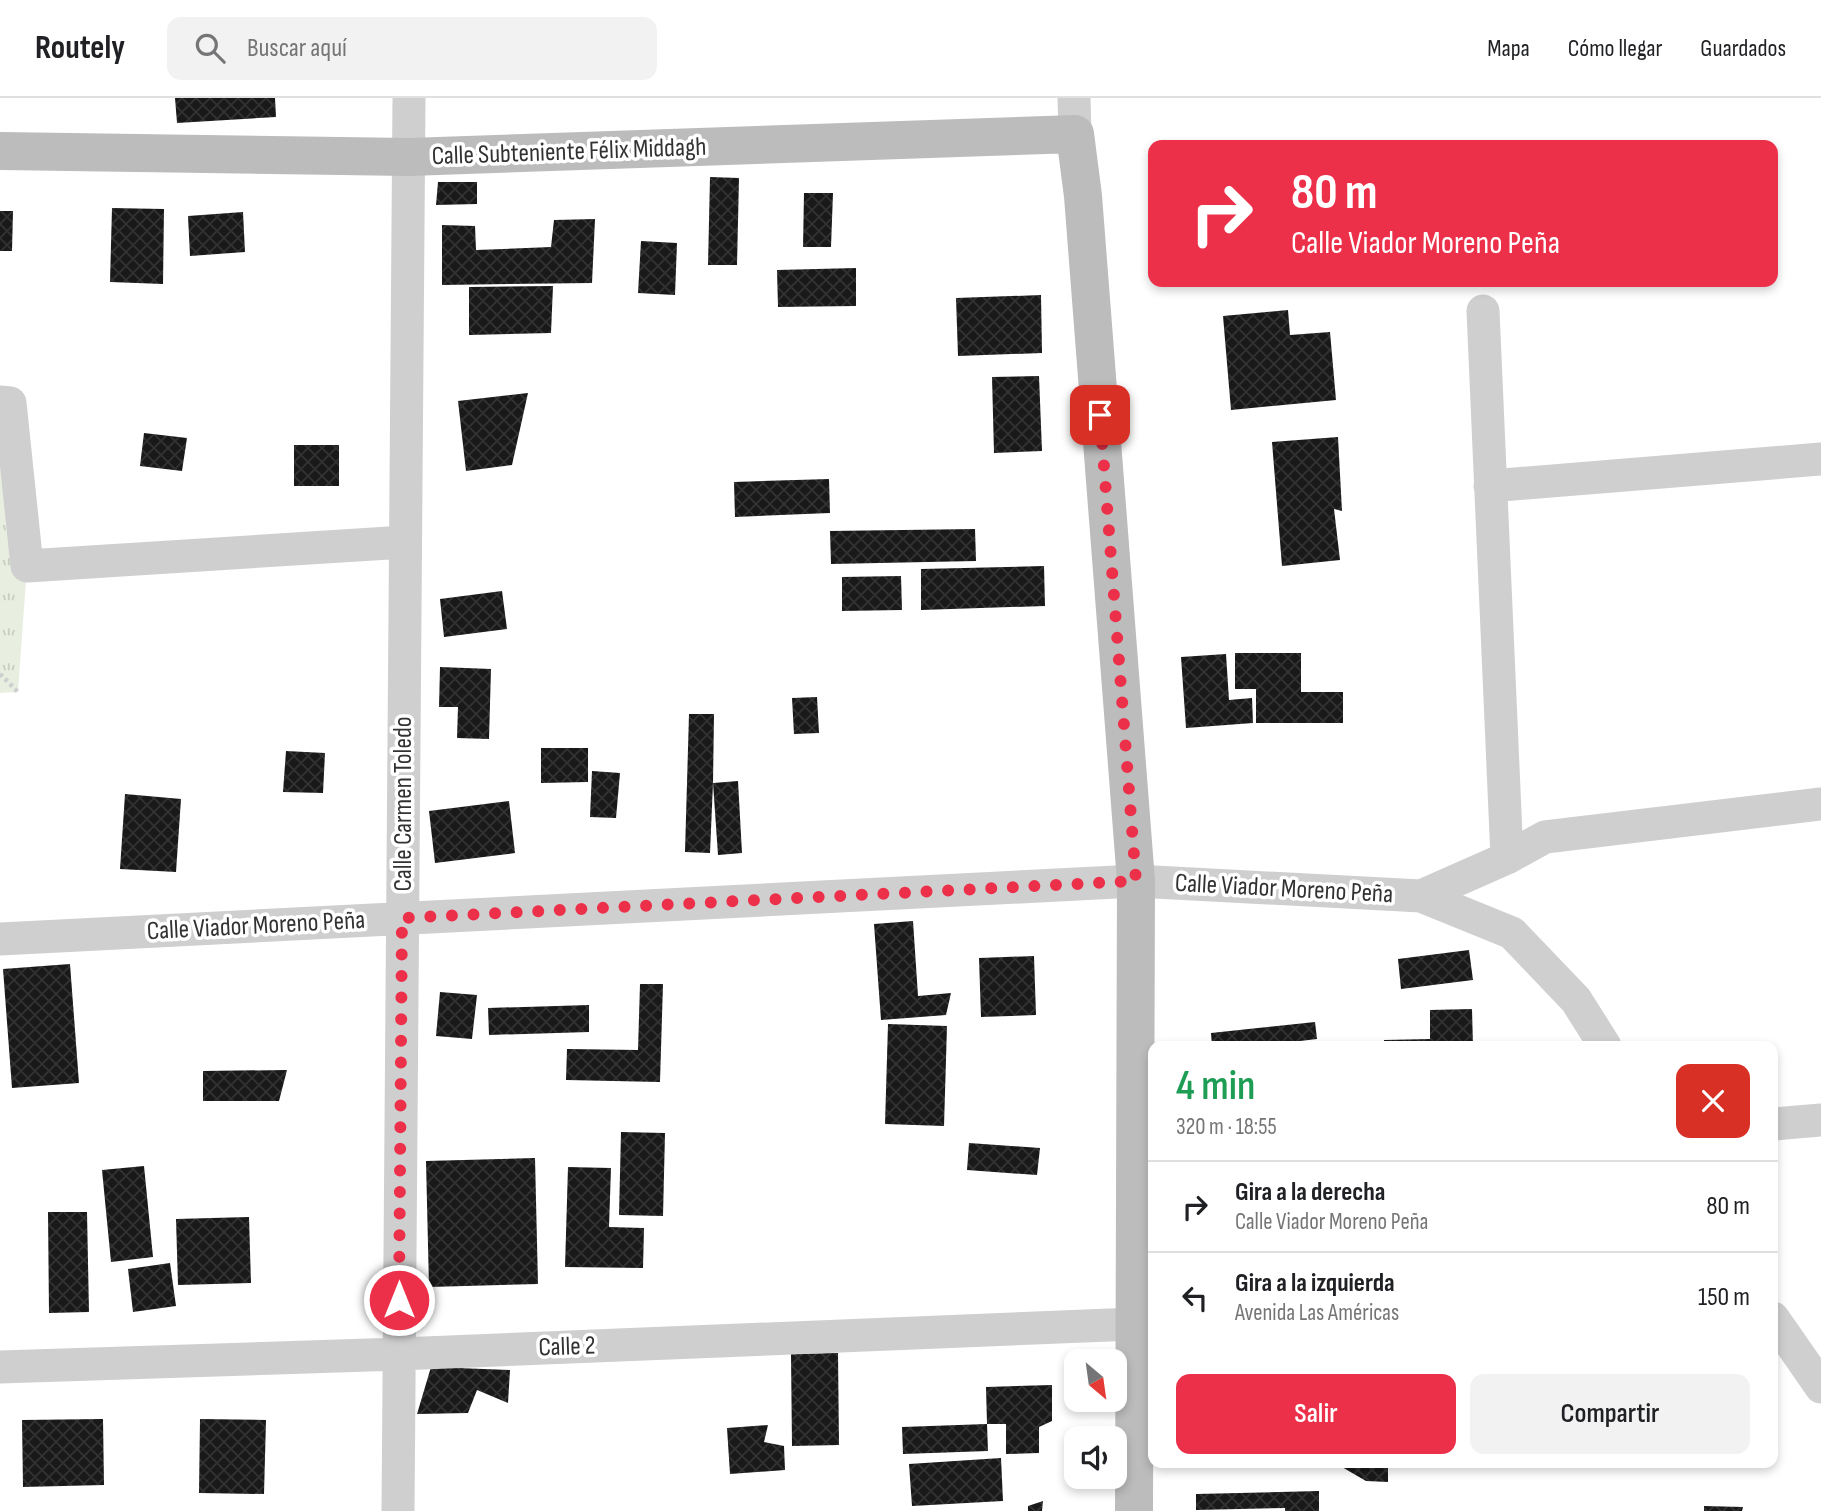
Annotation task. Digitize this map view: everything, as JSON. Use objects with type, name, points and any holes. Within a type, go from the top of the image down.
[{"type":"main road","name":"Calle Subteniente Félix Middagh","points":[[0,150],[409,157],[1075,116],[1136,881],[1134,1511]]},
{"type":"street","name":"Calle Carmen Toledo","points":[[398,1511],[409,98]]},
{"type":"street","points":[[1483,311],[1507,858]]},
{"type":"street","points":[[0,402],[10,403],[27,566],[405,542]]},
{"type":"street","points":[[1490,486],[1821,459]]},
{"type":"street","points":[[1421,896],[1507,858],[1545,837],[1821,804]]},
{"type":"street","name":"Calle Viador Moreno Peña","points":[[0,939],[1136,881],[1421,896],[1512,933],[1576,1000],[1602,1041]]},
{"type":"street","points":[[1778,1124],[1821,1120]]},
{"type":"street","name":"Calle 2","points":[[0,1367],[399,1354],[1135,1324]]},
{"type":"street","points":[[1778,1325],[1821,1387]]},
{"type":"path","points":[[0,674],[18,692]]},
{"type":"green space","points":[[0,403],[27,566],[18,692],[0,693]]},
{"type":"building","points":[[175,98],[275,98],[276,117],[177,123]]},
{"type":"building","points":[[710,177],[739,178],[737,265],[708,265]]},
{"type":"building","points":[[438,182],[477,182],[477,204],[436,205]]},
{"type":"building","points":[[804,193],[833,193],[831,247],[803,247]]},
{"type":"building","points":[[112,208],[164,209],[163,284],[110,282]]},
{"type":"building","points":[[0,211],[13,211],[12,251],[0,251]]},
{"type":"building","points":[[243,212],[245,252],[190,256],[188,216]]},
{"type":"building","points":[[595,219],[592,283],[442,285],[442,225],[475,226],[476,250],[551,247],[554,220]]},
{"type":"building","points":[[641,241],[677,243],[675,295],[638,293]]},
{"type":"building","points":[[856,268],[856,306],[778,307],[777,270]]},
{"type":"building","points":[[553,286],[551,333],[469,335],[469,287]]},
{"type":"building","points":[[1041,295],[1042,353],[958,356],[956,298]]},
{"type":"building","points":[[1288,310],[1290,335],[1330,332],[1336,400],[1231,410],[1223,316]]},
{"type":"building","points":[[1039,376],[1042,451],[994,453],[992,377]]},
{"type":"building","points":[[528,393],[512,465],[466,471],[458,401]]},
{"type":"building","points":[[144,433],[187,438],[182,471],[140,466]]},
{"type":"building","points":[[1338,437],[1342,511],[1334,509],[1340,560],[1282,566],[1272,442]]},
{"type":"building","points":[[294,445],[339,445],[339,486],[294,486]]},
{"type":"building","points":[[829,479],[830,513],[735,517],[734,482]]},
{"type":"building","points":[[975,529],[976,561],[831,564],[830,531]]},
{"type":"building","points":[[1044,566],[1045,606],[921,610],[921,569]]},
{"type":"building","points":[[901,576],[902,610],[842,611],[842,577]]},
{"type":"building","points":[[502,591],[507,629],[444,637],[440,599]]},
{"type":"building","points":[[1235,653],[1301,653],[1301,692],[1343,692],[1343,723],[1256,723],[1256,689],[1235,689]]},
{"type":"building","points":[[1226,654],[1229,700],[1252,698],[1253,723],[1186,728],[1181,657]]},
{"type":"building","points":[[440,667],[491,669],[489,739],[457,738],[458,707],[439,707]]},
{"type":"building","points":[[817,697],[819,733],[794,734],[792,698]]},
{"type":"building","points":[[689,714],[714,714],[710,853],[685,852]]},
{"type":"building","points":[[541,748],[588,748],[588,782],[541,783]]},
{"type":"building","points":[[286,751],[325,753],[323,793],[283,792]]},
{"type":"building","points":[[592,771],[620,773],[616,818],[590,817]]},
{"type":"building","points":[[738,781],[742,853],[718,855],[713,783]]},
{"type":"building","points":[[125,794],[181,799],[176,872],[120,869]]},
{"type":"building","points":[[509,801],[515,853],[435,863],[429,811]]},
{"type":"building","points":[[913,921],[918,996],[951,993],[946,1015],[881,1020],[874,924]]},
{"type":"building","points":[[1469,950],[1473,980],[1401,989],[1398,959]]},
{"type":"building","points":[[1034,956],[1036,1015],[981,1017],[979,958]]},
{"type":"building","points":[[70,964],[79,1083],[12,1088],[3,969]]},
{"type":"building","points":[[640,984],[663,984],[660,1082],[566,1080],[567,1049],[638,1050]]},
{"type":"building","points":[[440,992],[477,995],[472,1039],[436,1036]]},
{"type":"building","points":[[589,1005],[589,1032],[489,1035],[488,1008]]},
{"type":"building","points":[[1472,1009],[1473,1041],[1384,1041],[1430,1039],[1430,1010]]},
{"type":"building","points":[[1315,1022],[1317,1039],[1212,1041],[1211,1033]]},
{"type":"building","points":[[888,1024],[947,1026],[944,1126],[885,1124]]},
{"type":"building","points":[[287,1070],[279,1101],[203,1101],[203,1071]]},
{"type":"building","points":[[621,1132],[665,1133],[663,1216],[619,1215]]},
{"type":"building","points":[[969,1143],[1040,1148],[1037,1175],[967,1170]]},
{"type":"building","points":[[535,1158],[538,1284],[429,1287],[426,1161]]},
{"type":"building","points":[[144,1166],[153,1257],[111,1262],[102,1170]]},
{"type":"building","points":[[568,1167],[611,1168],[609,1227],[644,1228],[643,1268],[565,1267]]},
{"type":"building","points":[[48,1212],[87,1212],[89,1312],[49,1313]]},
{"type":"building","points":[[249,1217],[251,1283],[178,1285],[176,1219]]},
{"type":"building","points":[[170,1263],[176,1306],[133,1312],[128,1269]]},
{"type":"building","points":[[838,1353],[839,1445],[792,1446],[791,1354]]},
{"type":"building","points":[[431,1367],[510,1370],[508,1403],[477,1390],[468,1413],[417,1414]]},
{"type":"building","points":[[1052,1385],[1052,1421],[1039,1427],[1039,1453],[1006,1454],[1006,1424],[987,1424],[986,1387]]},
{"type":"building","points":[[103,1419],[104,1485],[23,1487],[22,1420]]},
{"type":"building","points":[[200,1419],[266,1420],[264,1494],[199,1493]]},
{"type":"building","points":[[987,1424],[988,1451],[903,1454],[902,1427]]},
{"type":"building","points":[[768,1425],[764,1442],[784,1446],[785,1470],[730,1474],[727,1428]]},
{"type":"building","points":[[1001,1458],[1003,1501],[912,1506],[909,1464]]},
{"type":"building","points":[[1344,1468],[1388,1468],[1388,1482],[1366,1481]]},
{"type":"building","points":[[1319,1491],[1319,1511],[1285,1511],[1285,1508],[1196,1510],[1196,1494]]},
{"type":"building","points":[[1043,1501],[1042,1511],[1028,1511],[1028,1506]]},
{"type":"building","points":[[1704,1506],[1743,1507],[1742,1511],[1704,1511]]},
{"type":"route","points":[[399,1300],[402,918],[1136,881],[1100,415]]}]
